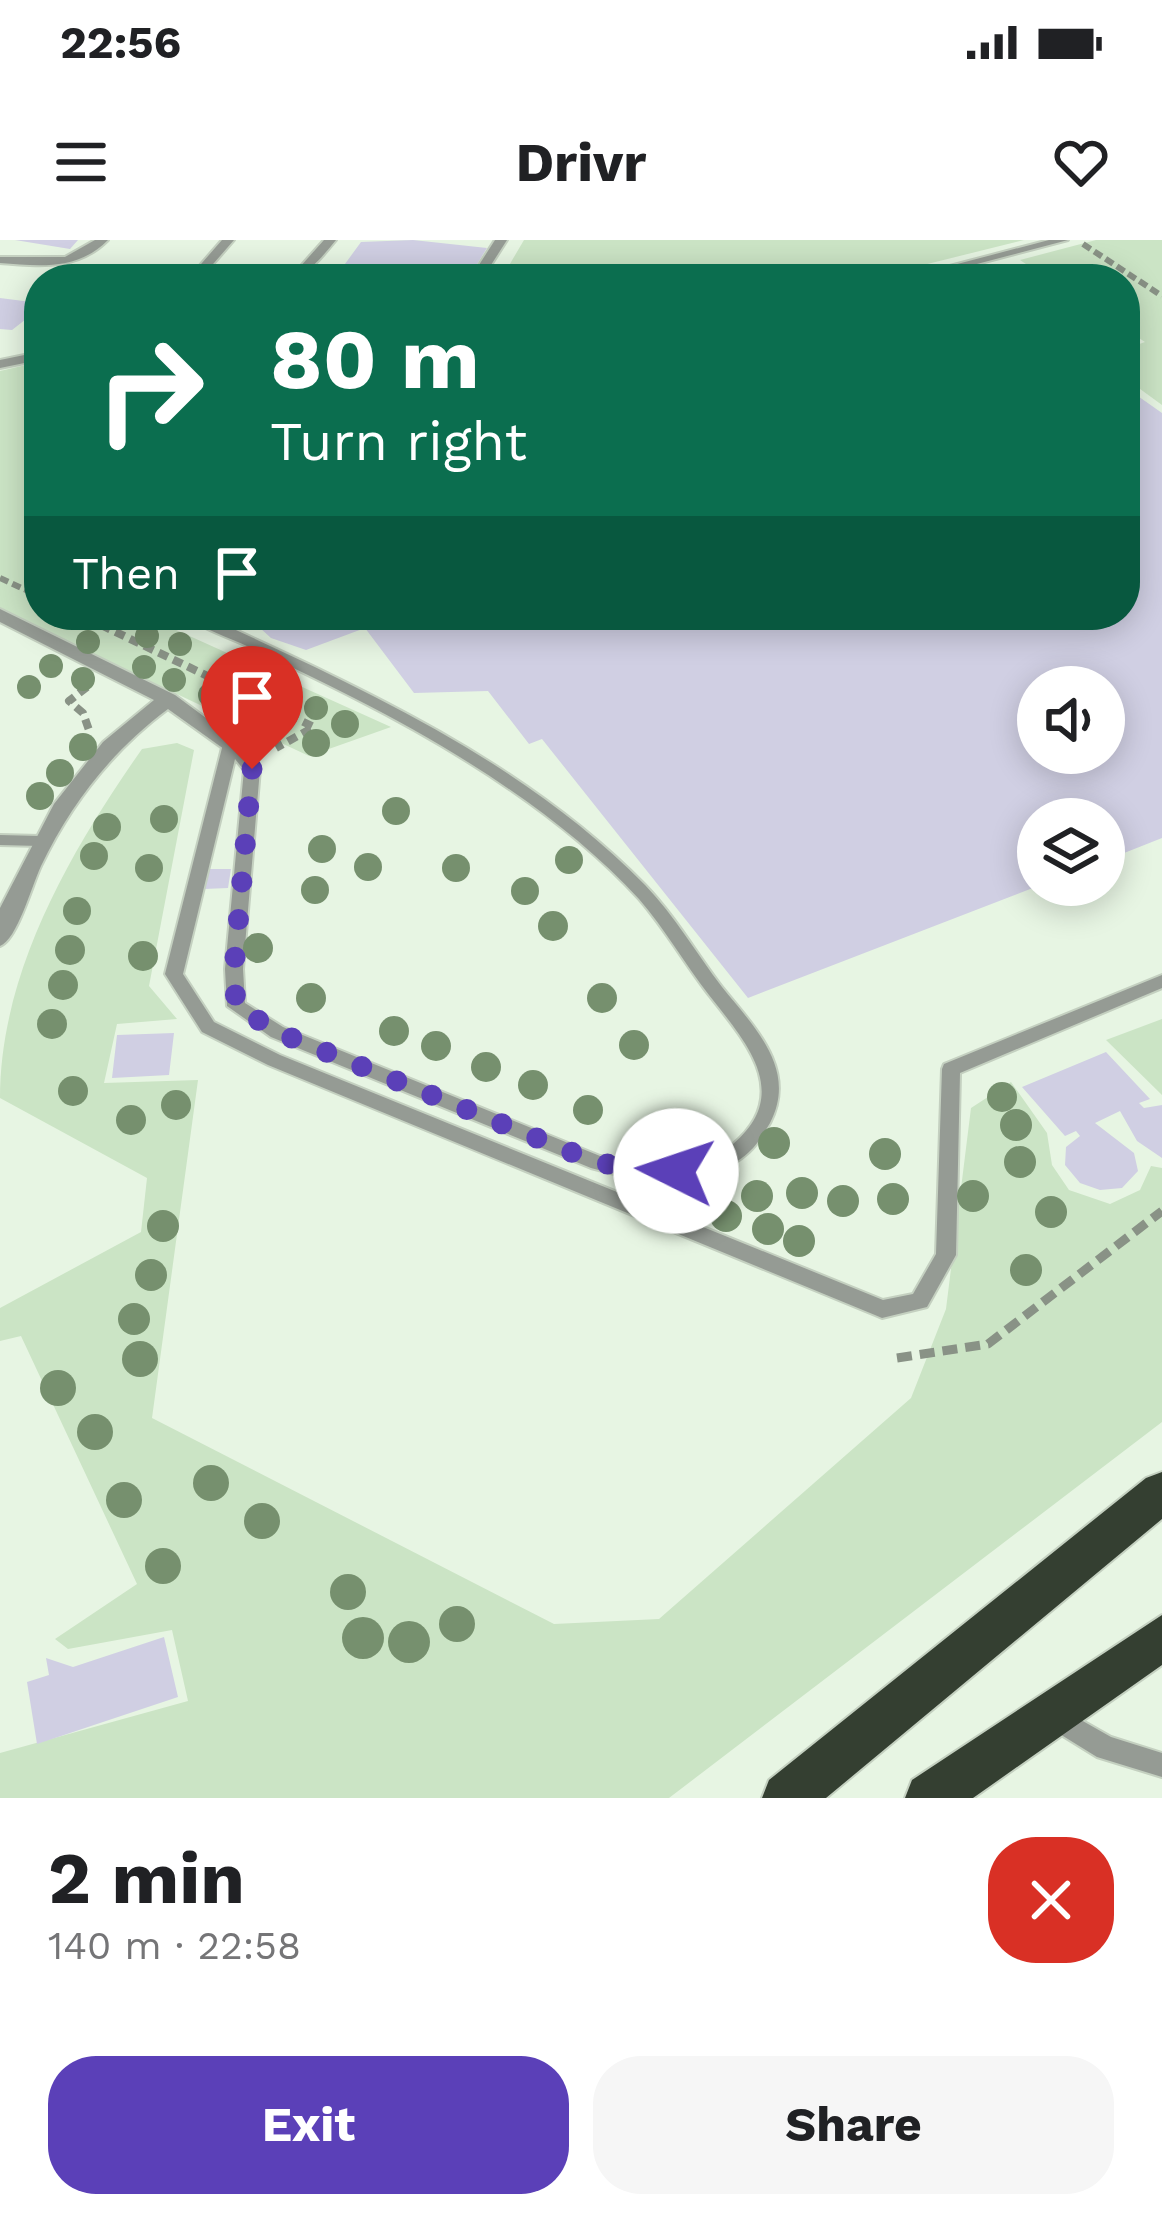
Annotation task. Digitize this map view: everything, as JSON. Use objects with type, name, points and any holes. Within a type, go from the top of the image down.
[{"type":"highway","points":[[782,1798],[841,1756],[1162,1492]]},
{"type":"highway","points":[[930,1798],[1162,1637]]},
{"type":"street","points":[[29,630],[168,699],[231,744]]},
{"type":"street","points":[[0,938],[40,841],[75,786],[168,699]]},
{"type":"lane","points":[[0,260],[61,264],[87,256],[102,240]]},
{"type":"lane","points":[[207,264],[228,240]]},
{"type":"lane","points":[[308,264],[330,240]]},
{"type":"lane","points":[[966,264],[1062,240]]},
{"type":"lane","points":[[222,630],[422,724],[539,802],[635,885],[769,1061],[771,1109],[746,1146],[703,1169],[649,1172],[598,1163],[277,1032],[236,1006],[234,969],[252,769],[231,744]]},
{"type":"lane","points":[[231,744],[174,974],[208,1027],[274,1060],[882,1310],[920,1300],[946,1255],[951,1069],[1162,981]]},
{"type":"lane","points":[[0,840],[40,841]]},
{"type":"lane","points":[[1047,1713],[1106,1748],[1162,1765]]},
{"type":"path","points":[[1077,240],[1113,264]]},
{"type":"path","points":[[110,630],[314,727],[276,748]]},
{"type":"path","points":[[76,744],[92,728],[69,701],[110,670]]},
{"type":"path","points":[[897,1358],[988,1344],[1162,1211]]},
{"type":"green space","points":[[524,240],[1024,240],[927,264],[510,264]]},
{"type":"green space","points":[[1096,240],[1162,240],[1162,405],[1140,389],[1140,344],[1145,342],[1140,339],[1140,264],[1026,264],[1020,260]]},
{"type":"green space","points":[[24,365],[24,622],[0,611],[0,371]]},
{"type":"green space","points":[[40,630],[176,630],[391,727],[309,756]]},
{"type":"green space","points":[[177,743],[194,750],[149,986],[177,1019],[117,1024],[104,1083],[198,1080],[152,1418],[554,1624],[659,1619],[911,1398],[946,1309],[971,1108],[1011,1082],[1047,1133],[1052,1165],[1069,1190],[1110,1204],[1140,1190],[1151,1166],[1162,1168],[1162,1422],[669,1798],[0,1798],[0,1753],[188,1701],[172,1630],[68,1649],[55,1639],[137,1584],[21,1336],[0,1341],[0,1308],[141,1232],[147,1178],[0,1098],[3,1051],[26,959],[90,828],[142,749]]},
{"type":"green space","points":[[1162,1019],[1162,1095],[1106,1040]]},
{"type":"building","points":[[15,240],[78,240],[70,249]]},
{"type":"building","points":[[413,240],[487,248],[477,264],[345,264],[361,242]]},
{"type":"building","points":[[0,298],[24,301],[24,321],[12,330],[0,329]]},
{"type":"building","points":[[1140,398],[1162,413],[1162,838],[1125,853],[1125,798],[1017,798],[1017,894],[748,998],[542,739],[529,744],[488,691],[414,693],[367,630],[1140,630]]},
{"type":"building","points":[[262,630],[360,630],[306,650],[271,638]]},
{"type":"building","points":[[208,869],[231,869],[228,888],[204,889]]},
{"type":"building","points":[[174,1033],[169,1075],[112,1078],[117,1035]]},
{"type":"building","points":[[1106,1052],[1150,1099],[1139,1103],[1144,1108],[1162,1105],[1162,1158],[1137,1141],[1120,1111],[1095,1123],[1134,1153],[1138,1171],[1122,1188],[1100,1190],[1080,1183],[1065,1165],[1066,1147],[1080,1136],[1076,1131],[1065,1136],[1022,1087]]},
{"type":"building","points":[[164,1637],[178,1697],[37,1744],[27,1682],[49,1675],[46,1658],[73,1667]]},
{"type":"route","points":[[252,769],[234,969],[236,1006],[277,1032],[598,1163],[649,1172],[676,1171]]}]
